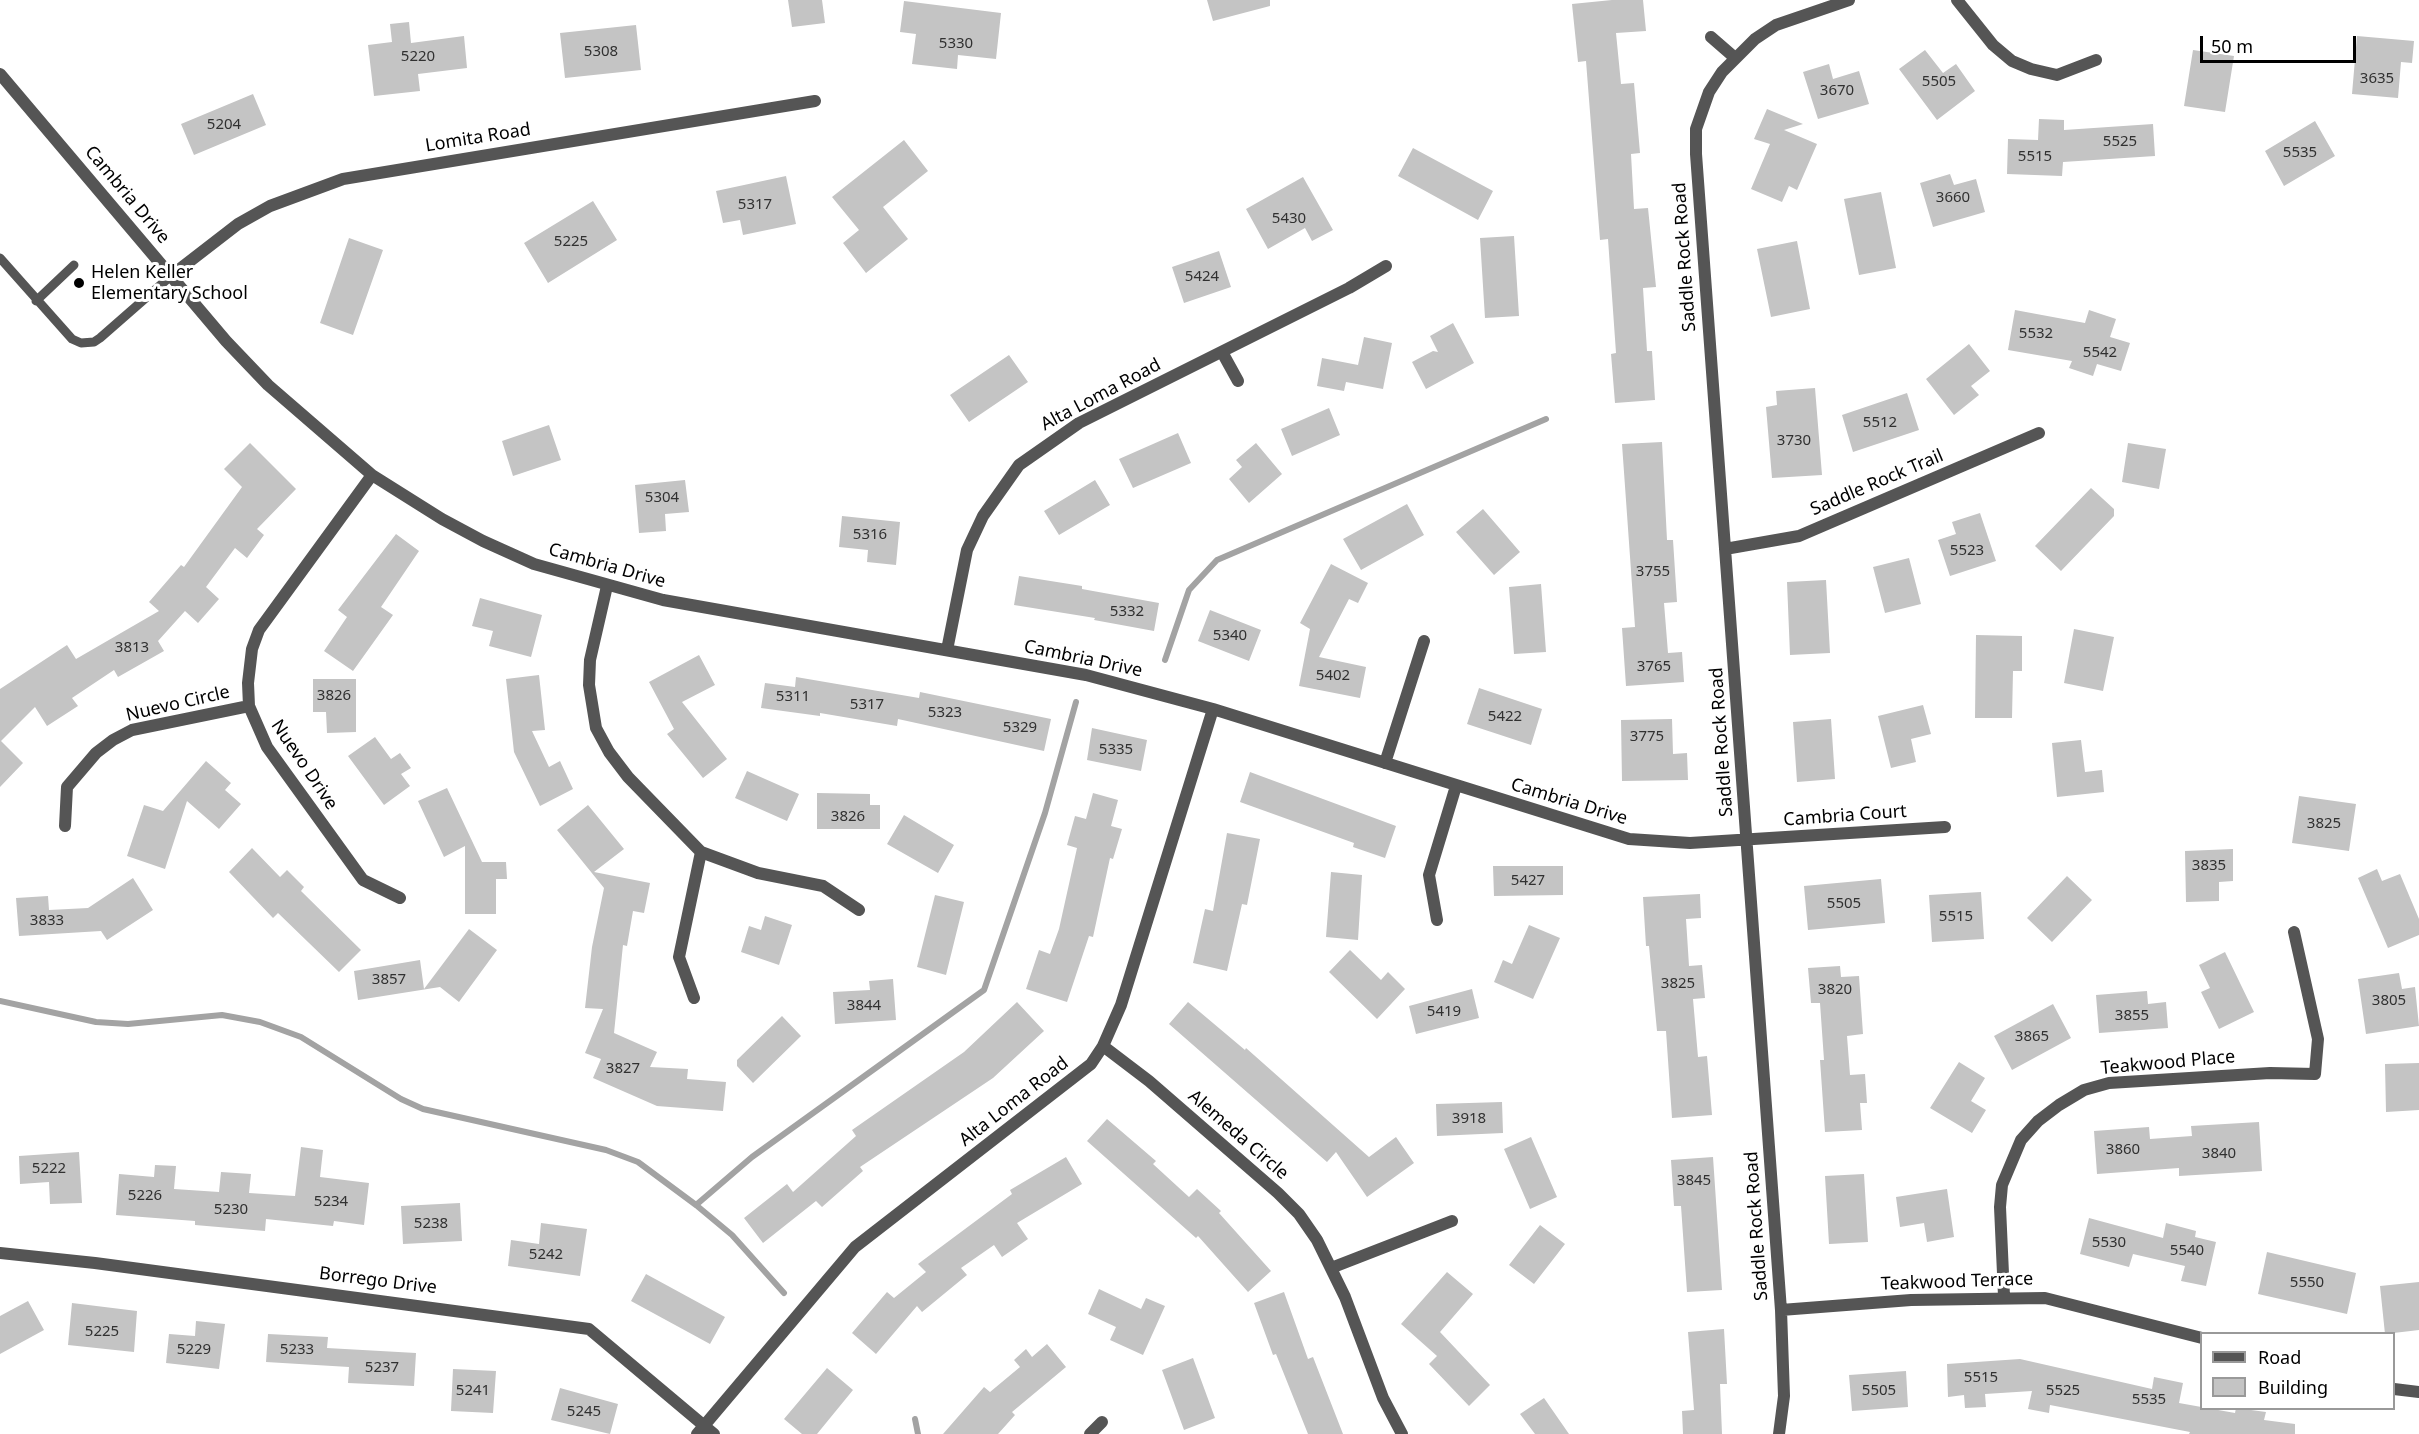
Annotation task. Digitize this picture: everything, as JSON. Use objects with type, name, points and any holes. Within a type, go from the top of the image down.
[{"type":"street","name":"Saddle Rock Road","points":[[1779,1434],[1784,1396],[1781,1310],[1696,129],[1709,92],[1734,57],[1776,25],[1848,0]]},
{"type":"street","points":[[1957,0],[1972,22],[2012,61],[2057,75],[2096,60]]},
{"type":"street","points":[[1711,37],[1734,57]]},
{"type":"street","name":"Cambria Drive","points":[[0,74],[226,341],[268,386],[372,475],[483,541],[534,564],[663,600],[1086,675],[1213,709],[1629,839],[1690,843],[1748,840]]},
{"type":"street","name":"Lomita Road","points":[[172,275],[238,224],[270,206],[343,179],[814,101]]},
{"type":"street","name":"Alta Loma Road","points":[[947,650],[967,550],[982,516],[1019,465],[1079,423],[1222,352],[1386,266]]},
{"type":"street","points":[[1222,352],[1238,381]]},
{"type":"street","name":"Saddle Rock Trail","points":[[1725,549],[1799,536],[2039,434]]},
{"type":"street","name":"Nuevo Drive","points":[[372,475],[259,630],[252,649],[249,706],[267,747],[363,880],[400,898]]},
{"type":"street","points":[[607,586],[590,660],[589,686],[596,728],[609,752],[628,777],[702,852],[758,873],[823,886],[859,910]]},
{"type":"street","points":[[1385,763],[1424,641]]},
{"type":"street","name":"Nuevo Circle","points":[[65,826],[67,787],[96,753],[114,740],[132,730],[249,706]]},
{"type":"street","name":"Alta Loma Road","points":[[700,1430],[855,1247],[1091,1064],[1103,1046],[1121,1005],[1213,709]]},
{"type":"street","points":[[1437,920],[1429,875],[1456,786]]},
{"type":"street","name":"Cambria Court","points":[[1748,840],[1945,827]]},
{"type":"street","points":[[694,998],[679,957],[702,852]]},
{"type":"street","name":"Teakwood Place","points":[[2004,1296],[2000,1207],[2002,1185],[2022,1140],[2038,1121],[2059,1105],[2084,1090],[2109,1083],[2270,1073],[2315,1074],[2318,1039],[2294,932]]},
{"type":"street","name":"Alemeda Circle","points":[[1103,1046],[1149,1081],[1299,1214],[1317,1240],[1331,1268],[1383,1398],[1402,1434]]},
{"type":"street","points":[[1331,1268],[1452,1221]]},
{"type":"street","name":"Borrego Drive","points":[[0,1253],[25,1254],[581,1327],[601,1336],[700,1430],[714,1434]]},
{"type":"street","name":"Teakwood Terrace","points":[[1781,1310],[1911,1300],[2004,1296],[2063,1301],[2200,1337]]},
{"type":"street","points":[[2395,1389],[2419,1392]]},
{"type":"street","points":[[1090,1434],[1102,1422]]},
{"type":"lane","points":[[0,258],[36,302],[72,339],[81,343],[94,342],[172,275]]},
{"type":"lane","points":[[36,302],[74,265]]},
{"type":"building","points":[[788,0],[822,0],[825,23],[792,27]]},
{"type":"building","points":[[1207,0],[1270,0],[1270,6],[1213,21]]},
{"type":"building","points":[[1643,0],[1646,31],[1616,33],[1621,84],[1634,83],[1640,153],[1631,154],[1634,209],[1648,208],[1656,287],[1643,288],[1647,351],[1652,351],[1655,400],[1615,403],[1611,354],[1616,353],[1608,239],[1600,240],[1586,61],[1578,62],[1572,4]]},
{"type":"building","points":[[904,1],[1001,13],[996,59],[958,55],[957,69],[912,64],[916,34],[900,32]]},
{"type":"building","points":[[409,22],[411,43],[464,36],[467,68],[418,74],[420,91],[374,96],[368,45],[392,42],[390,24]]},
{"type":"building","points":[[636,25],[641,70],[565,78],[560,33]]},
{"type":"building","points":[[2357,36],[2414,41],[2412,63],[2401,62],[2398,98],[2352,94]]},
{"type":"building","points":[[1925,50],[1943,73],[1956,64],[1975,91],[1937,120],[1899,69]]},
{"type":"building","points":[[2193,50],[2234,56],[2225,112],[2184,106]]},
{"type":"building","points":[[1829,64],[1833,79],[1859,71],[1869,104],[1818,119],[1803,72]]},
{"type":"building","points":[[253,94],[266,125],[194,155],[181,124]]},
{"type":"building","points":[[1767,109],[1803,124],[1784,130],[1817,144],[1797,190],[1789,186],[1782,202],[1751,189],[1770,144],[1754,139]]},
{"type":"building","points":[[2039,119],[2064,120],[2064,130],[2153,124],[2155,156],[2063,162],[2062,176],[2007,174],[2008,139],[2038,140]]},
{"type":"building","points":[[2315,121],[2335,156],[2284,186],[2265,151]]},
{"type":"building","points":[[904,140],[928,171],[883,207],[908,239],[866,273],[843,243],[859,230],[832,197]]},
{"type":"building","points":[[1413,148],[1493,191],[1478,220],[1398,176]]},
{"type":"building","points":[[1950,174],[1954,185],[1976,179],[1985,212],[1933,227],[1920,183]]},
{"type":"building","points":[[786,176],[796,224],[743,235],[740,220],[723,223],[716,191]]},
{"type":"building","points":[[1303,177],[1333,230],[1312,241],[1305,228],[1268,249],[1246,209]]},
{"type":"building","points":[[1881,192],[1896,268],[1859,275],[1844,199]]},
{"type":"building","points":[[593,201],[617,240],[548,283],[524,243]]},
{"type":"building","points":[[1514,236],[1519,316],[1485,318],[1480,238]]},
{"type":"building","points":[[349,238],[383,250],[353,335],[320,323]]},
{"type":"building","points":[[1797,241],[1810,309],[1771,317],[1757,249]]},
{"type":"building","points":[[1219,251],[1231,287],[1184,303],[1172,267]]},
{"type":"building","points":[[2015,310],[2085,323],[2089,310],[2116,319],[2110,337],[2130,343],[2121,371],[2097,364],[2093,376],[2069,368],[2072,361],[2008,350]]},
{"type":"building","points":[[1453,323],[1474,363],[1426,389],[1412,362],[1433,351],[1438,352],[1430,336]]},
{"type":"building","points":[[1364,337],[1392,343],[1383,389],[1346,382],[1344,391],[1317,386],[1322,358],[1358,365]]},
{"type":"building","points":[[1969,344],[1990,371],[1971,386],[1979,395],[1954,415],[1926,379]]},
{"type":"building","points":[[1009,355],[1028,382],[969,422],[950,395]]},
{"type":"building","points":[[1815,388],[1822,475],[1772,478],[1766,407],[1777,405],[1776,391]]},
{"type":"building","points":[[1907,393],[1919,430],[1853,452],[1842,415]]},
{"type":"building","points":[[1329,408],[1340,435],[1292,456],[1281,429]]},
{"type":"building","points":[[549,425],[561,460],[513,476],[502,441]]},
{"type":"building","points":[[1178,433],[1191,463],[1133,488],[1119,459]]},
{"type":"building","points":[[1662,442],[1667,540],[1673,540],[1677,602],[1664,603],[1668,653],[1682,652],[1684,682],[1626,686],[1622,628],[1635,627],[1622,444]]},
{"type":"building","points":[[250,443],[296,489],[257,529],[264,535],[247,558],[235,548],[206,587],[219,599],[198,623],[185,611],[158,641],[164,651],[118,677],[114,670],[72,698],[78,706],[47,726],[35,707],[1,741],[23,763],[0,787],[0,689],[67,645],[76,659],[159,611],[149,602],[181,565],[184,567],[242,487],[224,469]]},
{"type":"building","points":[[1256,443],[1282,474],[1249,503],[1229,479],[1242,467],[1236,460]]},
{"type":"building","points":[[2128,443],[2166,449],[2159,489],[2122,482]]},
{"type":"building","points":[[685,480],[689,512],[665,514],[666,531],[639,533],[635,485]]},
{"type":"building","points":[[1095,480],[1110,505],[1059,535],[1044,511]]},
{"type":"building","points":[[2091,488],[2114,509],[2114,516],[2061,571],[2035,546]]},
{"type":"building","points":[[1407,504],[1424,535],[1361,570],[1343,539]]},
{"type":"building","points":[[1483,509],[1520,552],[1494,575],[1456,532]]},
{"type":"building","points":[[1980,513],[1996,561],[1950,576],[1938,540],[1956,534],[1952,522]]},
{"type":"building","points":[[842,516],[900,522],[896,565],[867,562],[868,550],[839,547]]},
{"type":"building","points":[[396,534],[419,551],[381,607],[393,615],[353,671],[324,651],[347,617],[338,610]]},
{"type":"building","points":[[1909,558],[1921,604],[1885,613],[1873,567]]},
{"type":"building","points":[[1331,564],[1368,583],[1358,603],[1349,599],[1319,657],[1366,667],[1360,698],[1299,686],[1310,629],[1300,623]]},
{"type":"building","points":[[1019,576],[1082,586],[1082,589],[1159,603],[1154,631],[1094,620],[1095,618],[1014,605]]},
{"type":"building","points":[[1826,580],[1830,653],[1790,655],[1787,582]]},
{"type":"building","points":[[1541,584],[1546,652],[1514,654],[1509,587]]},
{"type":"building","points":[[480,598],[542,615],[531,657],[489,646],[493,631],[472,626]]},
{"type":"building","points":[[1210,610],[1261,630],[1249,661],[1198,641]]},
{"type":"building","points":[[2074,629],[2114,637],[2103,691],[2064,683]]},
{"type":"building","points":[[1976,635],[2022,636],[2022,671],[2013,671],[2012,718],[1975,718]]},
{"type":"building","points":[[699,655],[715,685],[682,702],[727,759],[703,778],[667,734],[674,729],[649,682]]},
{"type":"building","points":[[539,675],[545,730],[532,731],[549,767],[560,761],[573,789],[540,806],[514,752],[506,679]]},
{"type":"building","points":[[796,677],[919,698],[920,692],[1051,719],[1044,751],[898,719],[897,726],[820,713],[820,716],[761,708],[765,683],[795,687]]},
{"type":"building","points":[[313,679],[356,679],[356,732],[327,733],[326,712],[313,712]]},
{"type":"building","points":[[1479,688],[1542,709],[1531,745],[1467,724]]},
{"type":"building","points":[[1923,705],[1931,734],[1911,739],[1916,762],[1891,768],[1878,716]]},
{"type":"building","points":[[1672,719],[1673,754],[1687,753],[1688,780],[1622,781],[1621,720]]},
{"type":"building","points":[[1831,719],[1835,779],[1797,782],[1793,722]]},
{"type":"building","points":[[1092,728],[1147,740],[1141,771],[1087,760]]},
{"type":"building","points":[[375,737],[391,759],[400,753],[411,768],[401,774],[410,786],[384,805],[348,756]]},
{"type":"building","points":[[2081,740],[2085,772],[2102,770],[2104,792],[2057,797],[2052,743]]},
{"type":"building","points":[[206,761],[231,783],[225,790],[241,804],[219,829],[187,801],[165,869],[127,856],[144,805],[163,811]]},
{"type":"building","points":[[747,771],[799,794],[787,821],[735,798]]},
{"type":"building","points":[[1250,772],[1396,826],[1385,858],[1353,847],[1354,843],[1240,802]]},
{"type":"building","points":[[447,788],[482,862],[506,862],[507,879],[496,879],[496,914],[465,914],[465,846],[444,857],[418,801]]},
{"type":"building","points":[[817,793],[870,794],[870,805],[880,805],[880,829],[817,829]]},
{"type":"building","points":[[1093,793],[1118,800],[1111,826],[1122,829],[1113,859],[1110,858],[1093,937],[1089,936],[1067,1002],[1026,989],[1039,950],[1050,954],[1059,929],[1077,848],[1067,845],[1075,816],[1086,819]]},
{"type":"building","points":[[2299,796],[2356,804],[2349,851],[2292,843]]},
{"type":"building","points":[[588,805],[624,849],[594,872],[650,883],[644,913],[633,911],[627,946],[623,945],[614,1033],[657,1052],[650,1067],[688,1069],[687,1079],[726,1082],[723,1111],[657,1106],[593,1078],[601,1059],[585,1053],[603,1009],[585,1008],[592,947],[604,888],[557,830]]},
{"type":"building","points":[[904,815],[954,845],[938,873],[887,844]]},
{"type":"building","points":[[1227,833],[1260,839],[1247,905],[1242,904],[1227,971],[1193,963],[1205,909],[1213,911]]},
{"type":"building","points":[[252,848],[280,877],[287,870],[304,887],[301,891],[361,950],[339,972],[278,913],[273,918],[229,872]]},
{"type":"building","points":[[2233,849],[2233,881],[2219,882],[2219,901],[2186,902],[2185,851]]},
{"type":"building","points":[[1493,866],[1563,866],[1563,895],[1494,896]]},
{"type":"building","points":[[2377,869],[2382,881],[2400,874],[2419,919],[2419,935],[2388,948],[2358,878]]},
{"type":"building","points":[[1331,872],[1362,875],[1358,940],[1326,937]]},
{"type":"building","points":[[2067,876],[2092,900],[2052,942],[2027,918]]},
{"type":"building","points":[[133,878],[153,910],[107,940],[101,931],[19,936],[16,898],[48,896],[49,910],[88,908]]},
{"type":"building","points":[[1881,879],[1885,923],[1808,930],[1804,886]]},
{"type":"building","points":[[1981,892],[1984,939],[1932,942],[1929,895]]},
{"type":"building","points":[[1700,894],[1701,918],[1686,919],[1689,966],[1702,965],[1705,998],[1693,999],[1698,1057],[1707,1056],[1712,1115],[1672,1118],[1666,1031],[1657,1031],[1649,946],[1646,946],[1643,897]]},
{"type":"building","points":[[935,895],[964,902],[946,975],[917,967]]},
{"type":"building","points":[[765,916],[792,925],[779,965],[741,952],[749,926],[761,930]]},
{"type":"building","points":[[1529,925],[1560,938],[1533,999],[1494,982],[1503,960],[1512,964]]},
{"type":"building","points":[[469,929],[497,950],[459,1002],[440,987],[358,1000],[354,971],[420,960],[424,989]]},
{"type":"building","points":[[1350,950],[1381,980],[1388,972],[1405,989],[1377,1019],[1329,972]]},
{"type":"building","points":[[2225,952],[2254,1012],[2219,1029],[2201,992],[2210,988],[2199,965]]},
{"type":"building","points":[[1840,966],[1841,977],[1859,976],[1863,1034],[1847,1036],[1850,1075],[1865,1074],[1867,1103],[1860,1103],[1862,1130],[1825,1132],[1820,1060],[1824,1060],[1820,1003],[1811,1003],[1808,968]]},
{"type":"building","points":[[2399,973],[2402,989],[2415,987],[2419,1026],[2366,1034],[2358,979]]},
{"type":"building","points":[[893,979],[896,1020],[835,1024],[833,992],[870,990],[869,981]]},
{"type":"building","points":[[1472,989],[1479,1018],[1416,1034],[1409,1006]]},
{"type":"building","points":[[2147,991],[2148,1004],[2166,1002],[2168,1028],[2099,1033],[2096,995]]},
{"type":"building","points":[[1017,1002],[1044,1031],[993,1078],[860,1167],[863,1171],[822,1207],[816,1201],[763,1243],[744,1218],[787,1184],[793,1192],[856,1136],[852,1130],[964,1052]]},
{"type":"building","points":[[1188,1002],[1245,1050],[1246,1048],[1369,1157],[1396,1137],[1414,1163],[1367,1197],[1336,1152],[1327,1162],[1169,1024]]},
{"type":"building","points":[[2053,1004],[2071,1038],[2012,1070],[1994,1036]]},
{"type":"building","points":[[782,1016],[801,1036],[753,1083],[737,1066],[737,1060]]},
{"type":"building","points":[[1959,1062],[1985,1078],[1971,1101],[1986,1110],[1972,1133],[1930,1108]]},
{"type":"building","points":[[2419,1063],[2419,1110],[2386,1112],[2385,1064]]},
{"type":"building","points":[[1502,1102],[1503,1133],[1437,1136],[1436,1104]]},
{"type":"building","points":[[1107,1119],[1156,1161],[1153,1164],[1189,1197],[1197,1189],[1221,1211],[1219,1213],[1271,1271],[1248,1292],[1198,1236],[1196,1238],[1087,1141]]},
{"type":"building","points":[[2259,1122],[2262,1171],[2179,1176],[2179,1168],[2097,1174],[2094,1131],[2149,1127],[2150,1139],[2192,1136],[2191,1126]]},
{"type":"building","points":[[1531,1137],[1557,1197],[1530,1209],[1504,1149]]},
{"type":"building","points":[[301,1147],[323,1150],[320,1177],[369,1183],[364,1225],[334,1221],[333,1226],[266,1219],[265,1231],[195,1225],[195,1221],[116,1215],[119,1174],[154,1177],[155,1165],[176,1166],[174,1189],[219,1192],[221,1172],[251,1174],[249,1193],[295,1196]]},
{"type":"building","points":[[79,1152],[82,1203],[50,1204],[49,1182],[20,1184],[19,1156]]},
{"type":"building","points":[[1066,1157],[1082,1184],[1017,1223],[1028,1239],[1002,1257],[994,1245],[961,1268],[967,1275],[922,1312],[917,1306],[876,1354],[852,1333],[887,1292],[894,1298],[926,1272],[918,1264],[1012,1194],[1010,1190]]},
{"type":"building","points":[[1713,1157],[1722,1290],[1687,1292],[1681,1206],[1674,1206],[1671,1160]]},
{"type":"building","points":[[1864,1174],[1868,1242],[1829,1244],[1825,1176]]},
{"type":"building","points":[[1947,1189],[1954,1237],[1927,1242],[1924,1223],[1900,1227],[1896,1197]]},
{"type":"building","points":[[460,1203],[462,1241],[403,1244],[401,1206]]},
{"type":"building","points":[[2089,1218],[2163,1238],[2166,1223],[2196,1231],[2195,1237],[2216,1242],[2206,1286],[2181,1281],[2185,1266],[2133,1254],[2129,1267],[2080,1254]]},
{"type":"building","points":[[541,1223],[587,1229],[580,1276],[508,1266],[511,1240],[539,1244]]},
{"type":"building","points":[[1540,1225],[1565,1244],[1534,1284],[1509,1265]]},
{"type":"building","points":[[2267,1252],[2356,1273],[2347,1314],[2258,1294]]},
{"type":"building","points":[[1447,1272],[1473,1294],[1440,1332],[1490,1385],[1469,1406],[1429,1364],[1437,1356],[1401,1324]]},
{"type":"building","points":[[646,1274],[725,1317],[710,1344],[631,1301]]},
{"type":"building","points":[[2419,1282],[2419,1330],[2385,1332],[2380,1286]]},
{"type":"building","points":[[1099,1289],[1141,1309],[1146,1298],[1165,1306],[1143,1355],[1110,1340],[1116,1327],[1088,1314]]},
{"type":"building","points":[[1284,1292],[1308,1359],[1313,1357],[1343,1434],[1308,1434],[1276,1354],[1273,1355],[1254,1303]]},
{"type":"building","points":[[28,1301],[44,1330],[0,1354],[0,1316]]},
{"type":"building","points":[[72,1303],[137,1311],[134,1352],[68,1345]]},
{"type":"building","points":[[196,1321],[225,1324],[219,1369],[166,1363],[169,1334],[195,1336]]},
{"type":"building","points":[[1724,1329],[1727,1384],[1720,1384],[1722,1434],[1683,1434],[1682,1411],[1694,1410],[1688,1332]]},
{"type":"building","points":[[268,1334],[328,1337],[327,1348],[416,1353],[414,1386],[348,1383],[349,1367],[266,1362]]},
{"type":"building","points":[[1047,1344],[1066,1367],[1012,1412],[1015,1415],[998,1434],[943,1434],[984,1387],[990,1392],[1020,1367],[1014,1360],[1026,1349],[1032,1357]]},
{"type":"building","points":[[1193,1358],[1215,1418],[1184,1430],[1162,1370]]},
{"type":"building","points":[[2020,1359],[2152,1389],[2154,1377],[2183,1383],[2179,1403],[2200,1407],[2200,1410],[2235,1413],[2236,1410],[2266,1412],[2264,1420],[2295,1424],[2295,1434],[2189,1434],[2190,1432],[2050,1405],[2049,1413],[2028,1409],[2032,1391],[1985,1394],[1986,1407],[1965,1408],[1964,1395],[1948,1397],[1947,1364]]},
{"type":"building","points":[[827,1368],[853,1390],[817,1434],[802,1434],[784,1419]]},
{"type":"building","points":[[453,1369],[496,1371],[493,1413],[451,1411]]},
{"type":"building","points":[[1906,1371],[1908,1407],[1852,1411],[1849,1375]]},
{"type":"building","points":[[560,1388],[618,1404],[610,1434],[551,1420]]},
{"type":"building","points":[[1544,1398],[1569,1434],[1535,1434],[1520,1414]]},
{"type":"waterway","points":[[1165,660],[1189,590],[1217,560],[1546,419]]},
{"type":"waterway","points":[[696,1205],[752,1157],[984,990],[1045,813],[1076,702]]},
{"type":"waterway","points":[[0,1001],[96,1022],[128,1024],[222,1015],[260,1022],[301,1037],[401,1099],[423,1109],[606,1150],[638,1162],[696,1205],[732,1235],[784,1293]]},
{"type":"waterway","points":[[915,1419],[918,1434]]},
{"type":"place","name":"Helen Keller Elementary School","points":[[79,283]]}]
